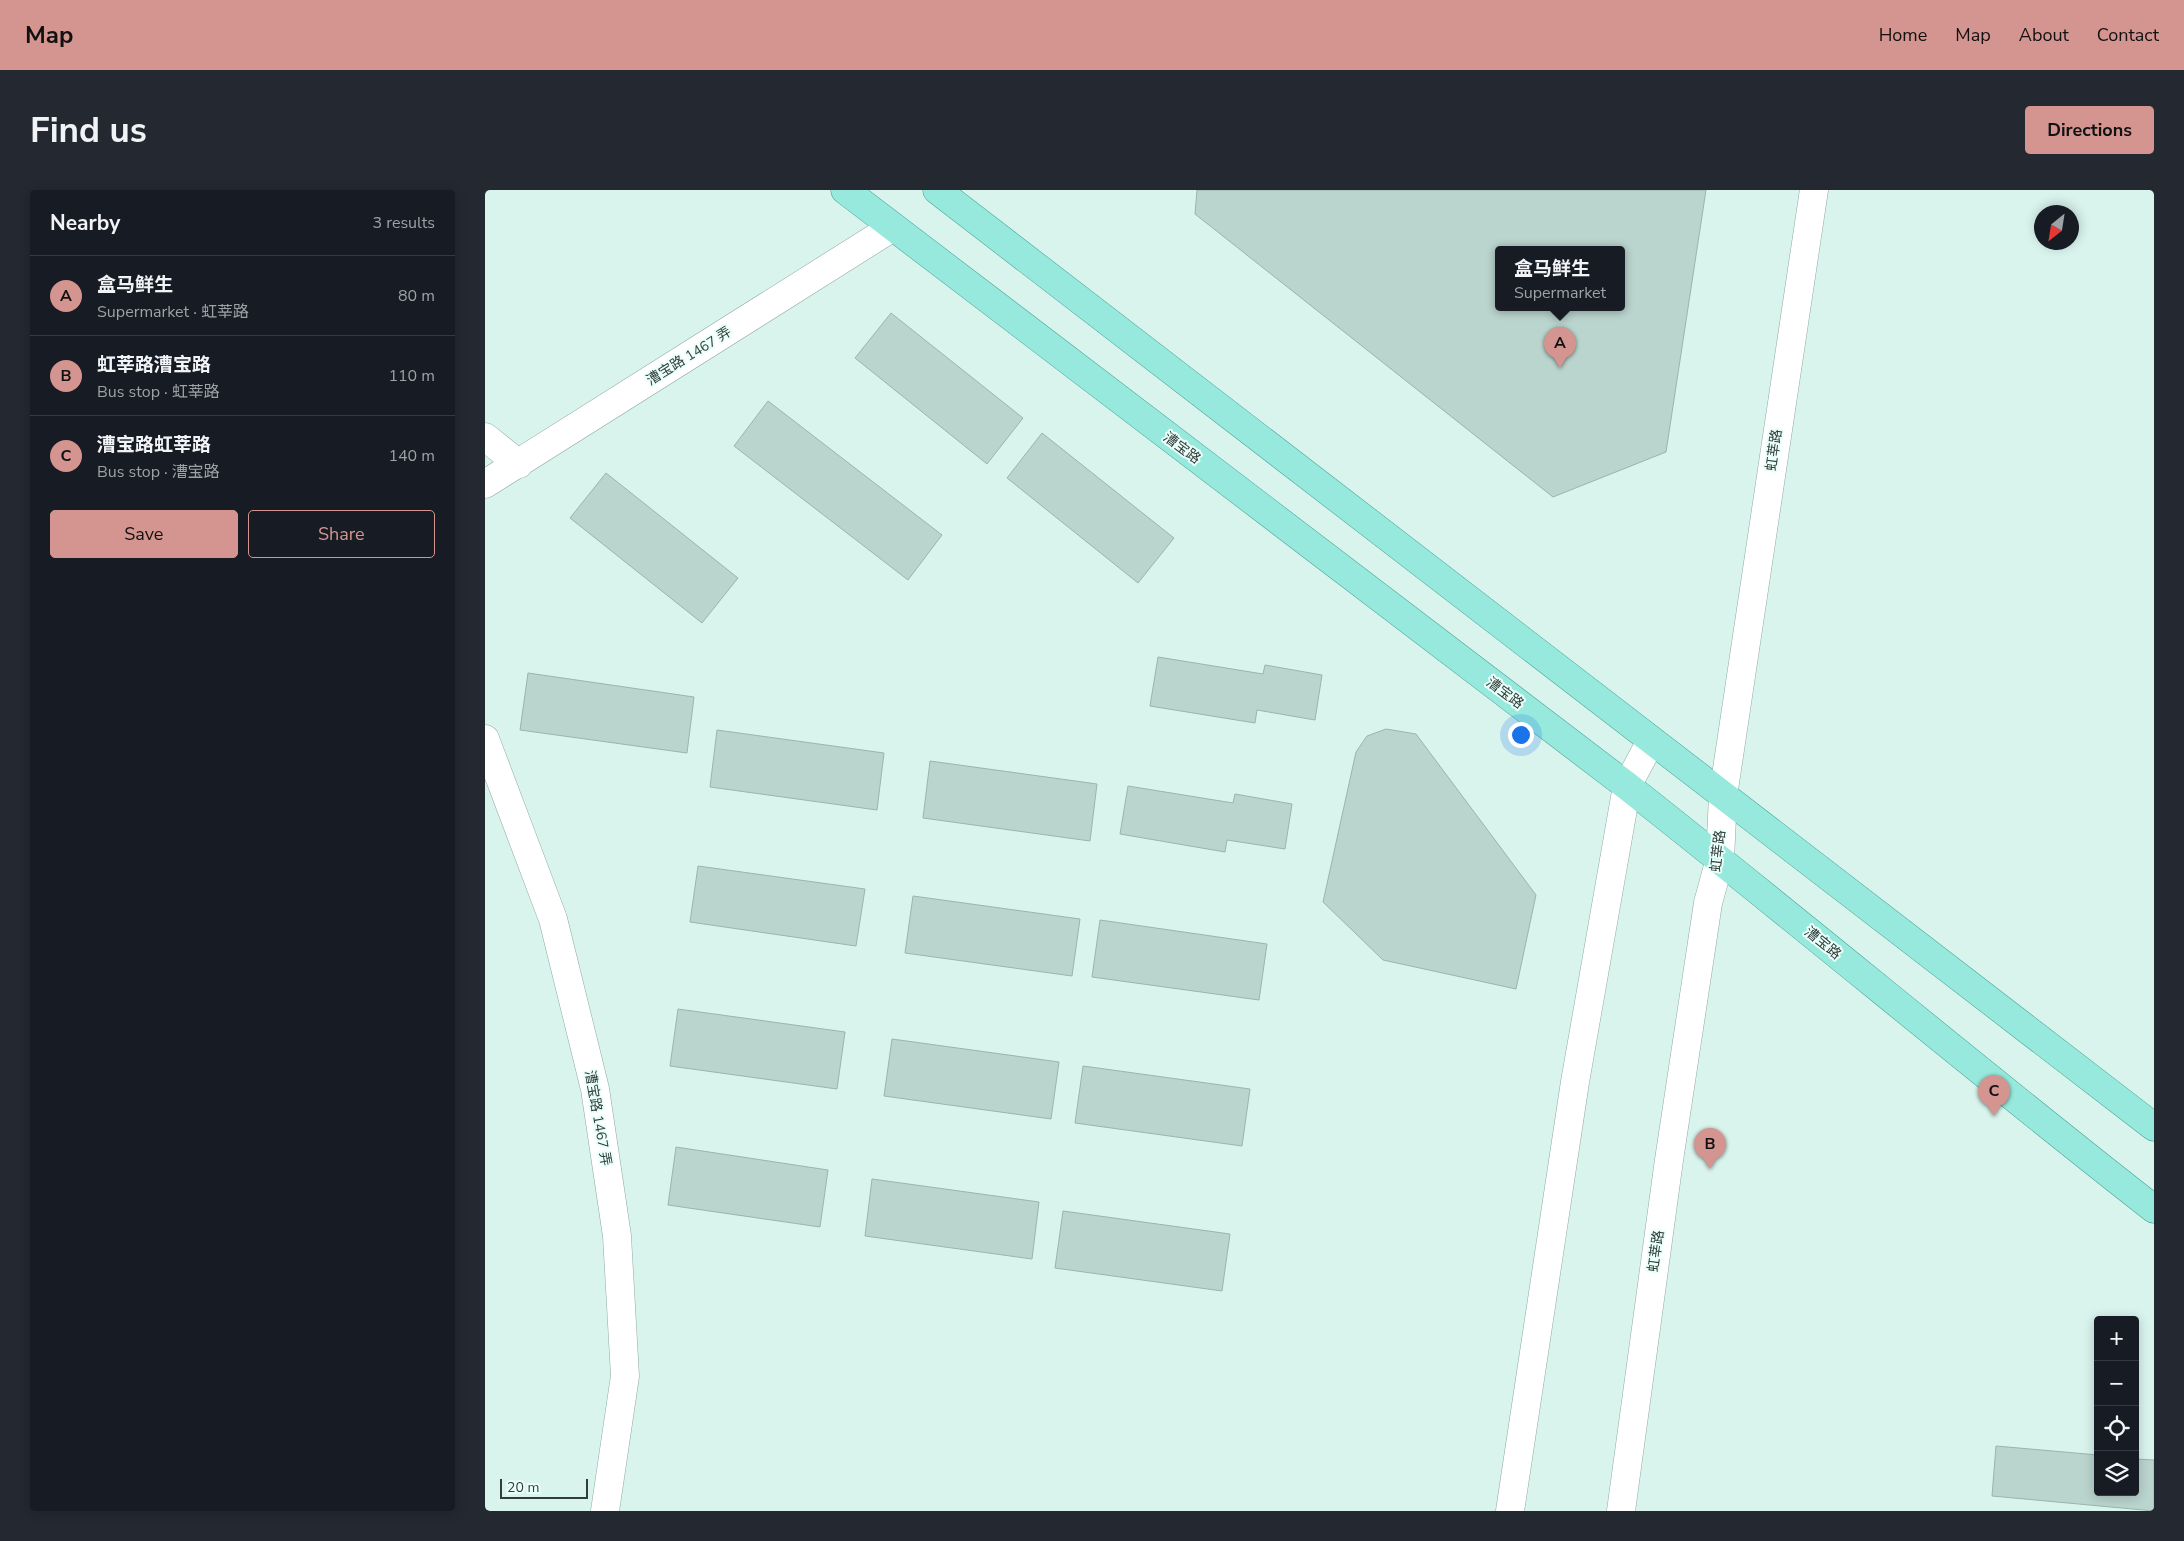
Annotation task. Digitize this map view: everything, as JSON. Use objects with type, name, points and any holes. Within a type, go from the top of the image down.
[{"type":"main road","name":"漕宝路","points":[[845,190],[1627,786],[1720,859],[2011,1098],[2154,1209]]},
{"type":"main road","points":[[937,190],[2154,1127]]},
{"type":"street","name":"虹莘路","points":[[1621,1511],[1669,1160],[1708,903],[1720,859],[1723,796],[1814,190]]},
{"type":"street","name":"漕宝路 1467 弄","points":[[485,484],[893,227]]},
{"type":"street","points":[[485,437],[519,464]]},
{"type":"street","name":"漕宝路 1467 弄","points":[[485,739],[553,919],[595,1089],[617,1236],[625,1376],[605,1511]]},
{"type":"street","points":[[1510,1511],[1575,1082],[1627,786],[1651,741]]},
{"type":"building","points":[[1197,190],[1706,190],[1666,452],[1553,497],[1195,214]]},
{"type":"building","points":[[891,313],[1023,418],[987,464],[855,358]]},
{"type":"building","points":[[768,401],[942,535],[908,580],[734,446]]},
{"type":"building","points":[[1042,433],[1174,538],[1138,583],[1007,478]]},
{"type":"building","points":[[606,473],[738,578],[702,623],[570,518]]},
{"type":"building","points":[[1158,657],[1263,674],[1265,665],[1322,675],[1315,720],[1257,710],[1255,723],[1150,706]]},
{"type":"building","points":[[528,673],[694,697],[687,753],[520,730]]},
{"type":"building","points":[[1386,729],[1416,734],[1536,895],[1516,989],[1383,960],[1323,902],[1356,752],[1367,736]]},
{"type":"building","points":[[717,730],[884,753],[877,810],[710,787]]},
{"type":"building","points":[[930,761],[1097,784],[1090,841],[923,818]]},
{"type":"building","points":[[1128,786],[1233,803],[1235,794],[1292,804],[1285,849],[1227,840],[1225,852],[1120,834]]},
{"type":"building","points":[[698,866],[865,889],[856,946],[690,922]]},
{"type":"building","points":[[913,896],[1080,919],[1072,976],[905,953]]},
{"type":"building","points":[[1100,920],[1267,944],[1259,1000],[1092,977]]},
{"type":"building","points":[[678,1009],[845,1032],[837,1089],[670,1066]]},
{"type":"building","points":[[892,1039],[1059,1062],[1051,1119],[884,1096]]},
{"type":"building","points":[[1083,1066],[1250,1089],[1242,1146],[1075,1123]]},
{"type":"building","points":[[676,1147],[828,1170],[820,1227],[668,1205]]},
{"type":"building","points":[[872,1179],[1039,1202],[1032,1259],[865,1236]]},
{"type":"building","points":[[1063,1211],[1230,1234],[1222,1291],[1055,1268]]},
{"type":"building","points":[[1996,1446],[2094,1455],[2094,1496],[2139,1496],[2139,1459],[2154,1460],[2154,1511],[1992,1496]]},
{"type":"place","name":"盒马鲜生","points":[[1560,368]]},
{"type":"place","name":"漕宝路虹莘路","points":[[1994,1116]]},
{"type":"place","name":"虹莘路漕宝路","points":[[1710,1169]]}]
